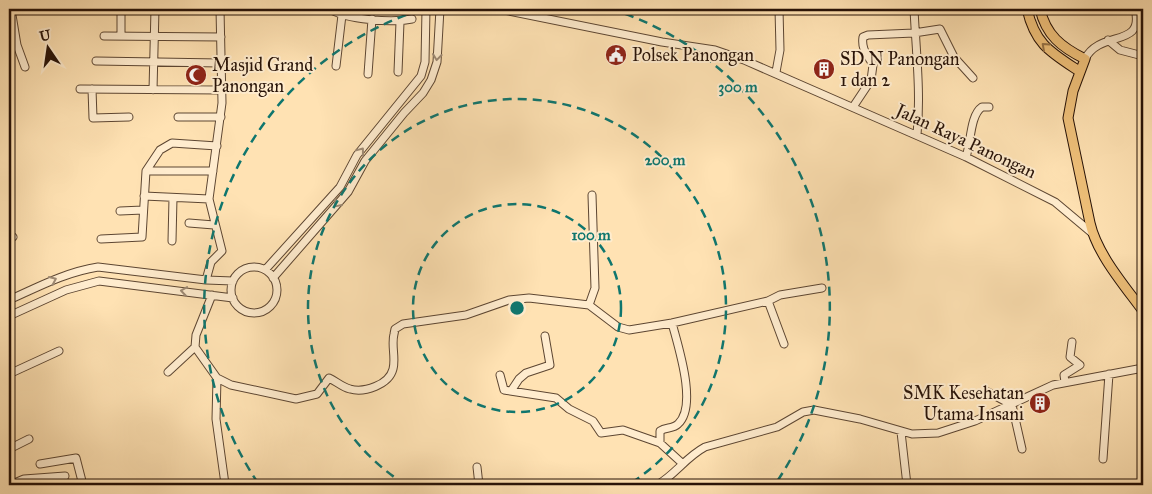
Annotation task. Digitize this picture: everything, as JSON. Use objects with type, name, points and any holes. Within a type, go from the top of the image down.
[{"type":"main road","points":[[1027,9],[1033,31],[1042,44],[1079,71]]},
{"type":"main road","points":[[1040,9],[1045,25],[1054,40],[1069,51],[1085,59]]},
{"type":"main road","name":"Jalan Raya Panongan","points":[[1085,59],[1079,71],[1070,105],[1069,126],[1092,233],[1143,311]]},
{"type":"street","points":[[11,9],[17,44],[25,67]]},
{"type":"street","points":[[121,9],[121,35]]},
{"type":"street","points":[[153,90],[155,9]]},
{"type":"street","points":[[206,280],[210,265],[222,251],[209,199],[221,116],[220,9]]},
{"type":"street","points":[[330,9],[342,15],[400,22],[412,19]]},
{"type":"street","points":[[264,270],[340,186],[357,156],[421,76],[426,62],[426,9]]},
{"type":"street","points":[[274,278],[348,192],[366,161],[404,113],[423,93],[431,80],[437,62],[440,9]]},
{"type":"street","name":"Jalan Raya Panongan","points":[[500,9],[515,10],[662,42],[715,50],[776,72],[966,156],[1055,202],[1092,233]]},
{"type":"street","points":[[776,72],[780,50],[779,9]]},
{"type":"street","points":[[914,9],[914,33],[920,92],[917,135]]},
{"type":"street","name":"Jalan Raya Panongan","points":[[1085,59],[1092,47],[1108,40],[1124,37],[1133,31],[1138,20],[1135,9]]},
{"type":"street","points":[[336,66],[342,15]]},
{"type":"street","points":[[368,74],[372,18]]},
{"type":"street","points":[[398,72],[400,22]]},
{"type":"street","points":[[852,107],[873,74],[873,65],[864,53],[863,37],[868,35],[914,33],[940,29],[954,57],[973,78]]},
{"type":"street","points":[[104,36],[221,37]]},
{"type":"street","points":[[1108,40],[1120,50],[1143,56]]},
{"type":"street","points":[[96,61],[220,63]]},
{"type":"street","points":[[80,89],[222,90]]},
{"type":"street","points":[[92,90],[93,118],[129,117]]},
{"type":"street","points":[[966,156],[971,144],[969,137],[973,129],[976,112],[982,107],[989,107]]},
{"type":"street","points":[[178,117],[221,116]]},
{"type":"street","points":[[101,239],[140,238],[143,234],[146,171],[160,150],[168,144],[217,146]]},
{"type":"street","points":[[146,171],[213,171]]},
{"type":"street","points":[[340,186],[348,192]]},
{"type":"street","points":[[589,304],[595,288],[592,195]]},
{"type":"street","points":[[144,196],[209,199]]},
{"type":"street","points":[[172,241],[173,198]]},
{"type":"street","points":[[120,211],[143,210]]},
{"type":"street","points":[[1078,220],[1088,214]]},
{"type":"street","points":[[189,223],[214,225]]},
{"type":"street","points":[[9,300],[60,277],[98,267],[206,280],[233,281]]},
{"type":"street","points":[[9,316],[66,290],[99,281],[232,298],[245,310],[263,310],[273,302],[276,284],[274,278],[264,270],[247,268],[238,273],[233,281],[232,298]]},
{"type":"street","points":[[212,295],[196,335],[195,347],[216,378],[238,387],[296,399],[317,394],[329,378],[350,390],[379,384],[392,373],[394,363],[392,338],[396,329],[403,324],[466,315],[499,302],[519,298],[589,304],[622,329],[637,329],[768,301],[780,295],[822,288]]},
{"type":"street","points":[[768,301],[784,344]]},
{"type":"street","points":[[660,443],[660,431],[677,425],[682,418],[687,401],[684,374],[672,323]]},
{"type":"street","points":[[511,391],[518,379],[526,373],[550,365],[545,336]]},
{"type":"street","points":[[1065,382],[1064,375],[1080,366],[1070,357],[1072,342]]},
{"type":"street","points":[[168,372],[195,347]]},
{"type":"street","points":[[9,374],[59,351]]},
{"type":"street","points":[[657,485],[696,452],[705,447],[777,427],[803,412],[814,410],[860,419],[902,432],[924,435],[938,433],[975,421],[1038,391],[1065,382],[1143,368]]},
{"type":"street","points":[[1103,458],[1109,374]]},
{"type":"street","points":[[500,375],[503,389],[556,398],[569,409],[593,421],[598,430],[603,434],[623,430],[660,443],[682,464]]},
{"type":"street","points":[[216,378],[216,419],[222,485],[266,485]]},
{"type":"street","points":[[988,392],[1012,405],[1022,449]]},
{"type":"street","points":[[902,432],[907,485]]},
{"type":"street","points":[[9,449],[29,439]]},
{"type":"street","points":[[40,464],[76,458],[83,485]]},
{"type":"street","points":[[477,467],[479,485]]},
{"type":"street","points":[[10,485],[24,479],[65,476]]},
{"type":"place","name":"Polsek Panongan","points":[[616,55]]},
{"type":"place","name":"SD N Panongan 1 dan 2","points":[[824,69]]},
{"type":"place","name":"Masjid Grand Panongan","points":[[196,75]]},
{"type":"place","name":"SMK Kesehatan Utama Insani","points":[[1040,403]]}]
